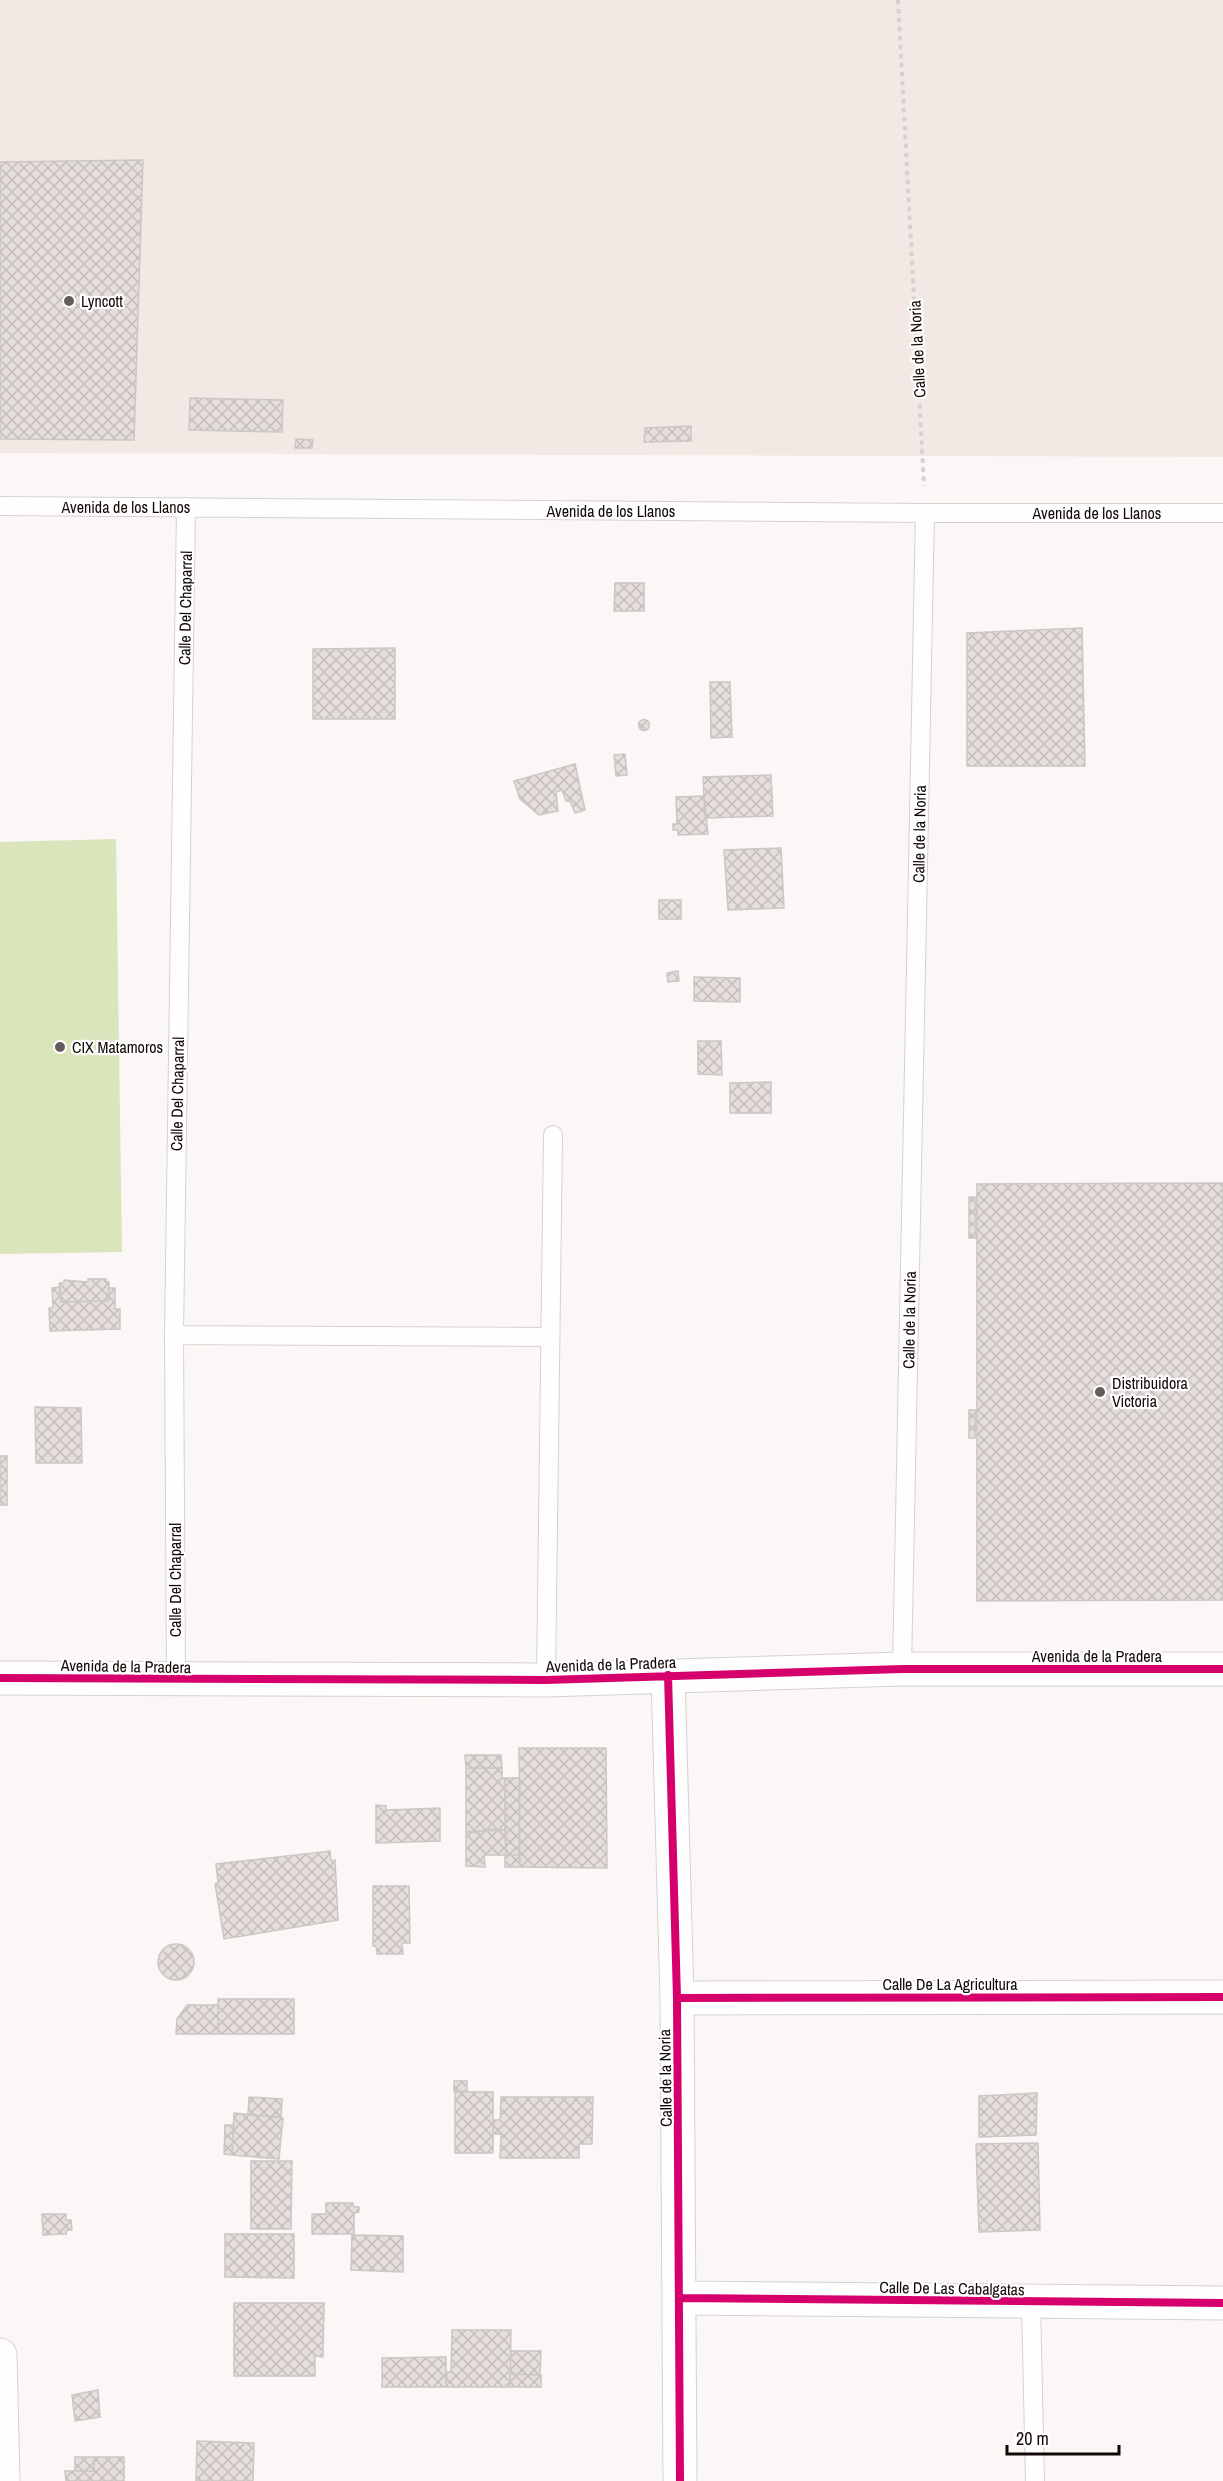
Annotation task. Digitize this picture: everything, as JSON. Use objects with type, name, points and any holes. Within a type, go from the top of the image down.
[{"type":"street","name":"Avenida de la Pradera","points":[[0,1678],[546,1680],[902,1669],[1223,1669]]},
{"type":"street","name":"Calle de la Noria","points":[[668,1675],[677,1998],[680,2481]]},
{"type":"street","name":"Calle De La Agricultura","points":[[677,1998],[1223,1997]]},
{"type":"street","name":"Calle De Las Cabalgatas","points":[[680,2298],[1223,2303]]},
{"type":"street","points":[[0,2355],[3,2481]]},
{"type":"lane","name":"Avenida de los Llanos","points":[[0,506],[1223,513]]},
{"type":"lane","name":"Calle Del Chaparral","points":[[176,1680],[174,1335],[186,507]]},
{"type":"lane","name":"Calle de la Noria","points":[[902,1669],[926,513]]},
{"type":"lane","points":[[546,1680],[553,1135]]},
{"type":"lane","points":[[174,1335],[550,1337]]},
{"type":"lane","points":[[1031,2302],[1035,2481]]},
{"type":"shaded area","points":[[0,0],[1223,0],[1223,457],[0,453]]},
{"type":"green space","name":"CIX Matamoros","points":[[116,839],[122,1252],[0,1254],[0,842]]},
{"type":"building","name":"Lyncott","points":[[143,160],[134,440],[0,439],[0,162]]},
{"type":"building","points":[[190,398],[283,400],[282,432],[189,430]]},
{"type":"building","points":[[691,426],[691,441],[644,442],[645,428]]},
{"type":"building","points":[[296,439],[313,440],[312,448],[295,448]]},
{"type":"building","points":[[615,583],[644,583],[644,611],[614,611]]},
{"type":"building","points":[[1082,628],[1085,766],[967,766],[967,633]]},
{"type":"building","points":[[395,648],[395,719],[313,719],[313,649]]},
{"type":"building","points":[[710,682],[730,682],[732,737],[711,738]]},
{"type":"building","points":[[644,719],[650,725],[644,731],[638,725]]},
{"type":"building","points":[[625,754],[627,775],[616,776],[614,755]]},
{"type":"building","points":[[575,764],[585,810],[575,813],[570,801],[566,801],[562,790],[556,792],[558,811],[539,815],[520,799],[514,781]]},
{"type":"building","points":[[771,775],[773,816],[705,818],[703,777]]},
{"type":"building","points":[[704,796],[708,834],[678,835],[678,830],[673,830],[673,824],[677,824],[676,797]]},
{"type":"building","points":[[781,848],[784,908],[728,910],[724,850]]},
{"type":"building","points":[[659,900],[681,900],[681,919],[659,919]]},
{"type":"building","points":[[678,971],[679,981],[668,982],[667,973]]},
{"type":"building","points":[[694,977],[740,978],[740,1002],[694,1001]]},
{"type":"building","points":[[698,1041],[721,1041],[722,1075],[698,1074]]},
{"type":"building","points":[[771,1082],[771,1113],[730,1113],[730,1083]]},
{"type":"building","name":"Distribuidora Victoria","points":[[1223,1183],[1223,1600],[977,1601],[977,1184]]},
{"type":"building","points":[[969,1197],[976,1197],[976,1238],[969,1238]]},
{"type":"building","points":[[88,1279],[106,1279],[106,1282],[109,1282],[108,1301],[61,1302],[59,1283],[64,1283],[64,1280],[88,1282]]},
{"type":"building","points":[[60,1287],[61,1302],[108,1301],[109,1288],[115,1288],[115,1309],[120,1309],[120,1329],[50,1331],[49,1308],[53,1308],[52,1288]]},
{"type":"building","points":[[35,1407],[81,1408],[82,1463],[36,1463]]},
{"type":"building","points":[[969,1410],[976,1410],[975,1438],[969,1438]]},
{"type":"building","points":[[0,1456],[7,1456],[7,1505],[0,1505]]},
{"type":"building","points":[[519,1748],[606,1748],[607,1868],[520,1867]]},
{"type":"building","points":[[465,1755],[501,1755],[502,1768],[466,1768]]},
{"type":"building","points":[[466,1768],[502,1768],[502,1778],[505,1778],[505,1830],[466,1832]]},
{"type":"building","points":[[505,1778],[520,1778],[519,1855],[506,1855]]},
{"type":"building","points":[[376,1805],[386,1806],[386,1810],[440,1808],[440,1841],[376,1843]]},
{"type":"building","points":[[484,1829],[505,1830],[506,1855],[484,1855],[485,1867],[466,1866],[466,1832],[484,1833]]},
{"type":"building","points":[[330,1851],[331,1861],[335,1860],[338,1920],[224,1939],[215,1884],[218,1883],[216,1864]]},
{"type":"building","points":[[505,1855],[519,1855],[520,1867],[505,1867]]},
{"type":"building","points":[[373,1886],[409,1886],[410,1943],[402,1943],[403,1954],[377,1954],[376,1946],[373,1946]]},
{"type":"building","points":[[176,1944],[189,1949],[194,1962],[189,1975],[176,1980],[163,1975],[158,1962],[163,1949]]},
{"type":"building","points":[[218,1999],[294,1999],[294,2034],[218,2034]]},
{"type":"building","points":[[187,2005],[218,2005],[218,2034],[176,2034],[177,2019]]},
{"type":"building","points":[[454,2081],[467,2081],[467,2091],[454,2091]]},
{"type":"building","points":[[455,2092],[493,2092],[493,2153],[455,2153]]},
{"type":"building","points":[[1037,2093],[1036,2135],[979,2137],[979,2096]]},
{"type":"building","points":[[249,2097],[282,2099],[281,2117],[248,2115]]},
{"type":"building","points":[[501,2097],[593,2097],[592,2144],[579,2144],[579,2158],[500,2158],[501,2134],[493,2134],[494,2120],[500,2120]]},
{"type":"building","points":[[234,2113],[283,2118],[279,2159],[232,2155]]},
{"type":"building","points":[[225,2125],[234,2125],[232,2155],[224,2154]]},
{"type":"building","points":[[1038,2143],[1040,2230],[979,2232],[976,2144]]},
{"type":"building","points":[[251,2161],[292,2161],[291,2229],[251,2229]]},
{"type":"building","points":[[326,2203],[353,2203],[354,2207],[359,2207],[359,2212],[354,2213],[354,2234],[312,2234],[312,2214],[326,2214]]},
{"type":"building","points":[[42,2214],[66,2214],[66,2220],[71,2220],[72,2230],[67,2230],[66,2234],[43,2235]]},
{"type":"building","points":[[225,2234],[294,2234],[294,2278],[225,2277]]},
{"type":"building","points":[[352,2235],[403,2236],[403,2272],[351,2270]]},
{"type":"building","points":[[234,2303],[324,2303],[323,2357],[315,2356],[315,2376],[234,2376]]},
{"type":"building","points":[[452,2330],[511,2330],[510,2387],[446,2387],[447,2372],[451,2372]]},
{"type":"building","points":[[511,2351],[541,2351],[540,2375],[510,2374]]},
{"type":"building","points":[[446,2357],[446,2387],[382,2387],[382,2358]]},
{"type":"building","points":[[510,2374],[541,2375],[541,2387],[510,2387]]},
{"type":"building","points":[[98,2390],[100,2417],[75,2421],[72,2395]]},
{"type":"building","points":[[197,2441],[254,2443],[253,2481],[196,2481]]},
{"type":"building","points":[[75,2457],[94,2457],[94,2471],[75,2471]]},
{"type":"building","points":[[94,2457],[124,2457],[124,2481],[66,2481],[65,2471],[94,2471]]},
{"type":"cycle path","points":[[0,1678],[546,1680],[902,1669],[1223,1669]]},
{"type":"cycle path","points":[[668,1675],[677,1998],[680,2481]]},
{"type":"cycle path","points":[[677,1998],[1223,1997]]},
{"type":"cycle path","points":[[680,2298],[1223,2303]]},
{"type":"place","name":"Lyncott","points":[[69,301]]},
{"type":"place","name":"CIX Matamoros","points":[[60,1047]]},
{"type":"place","name":"Distribuidora Victoria","points":[[1100,1392]]}]
